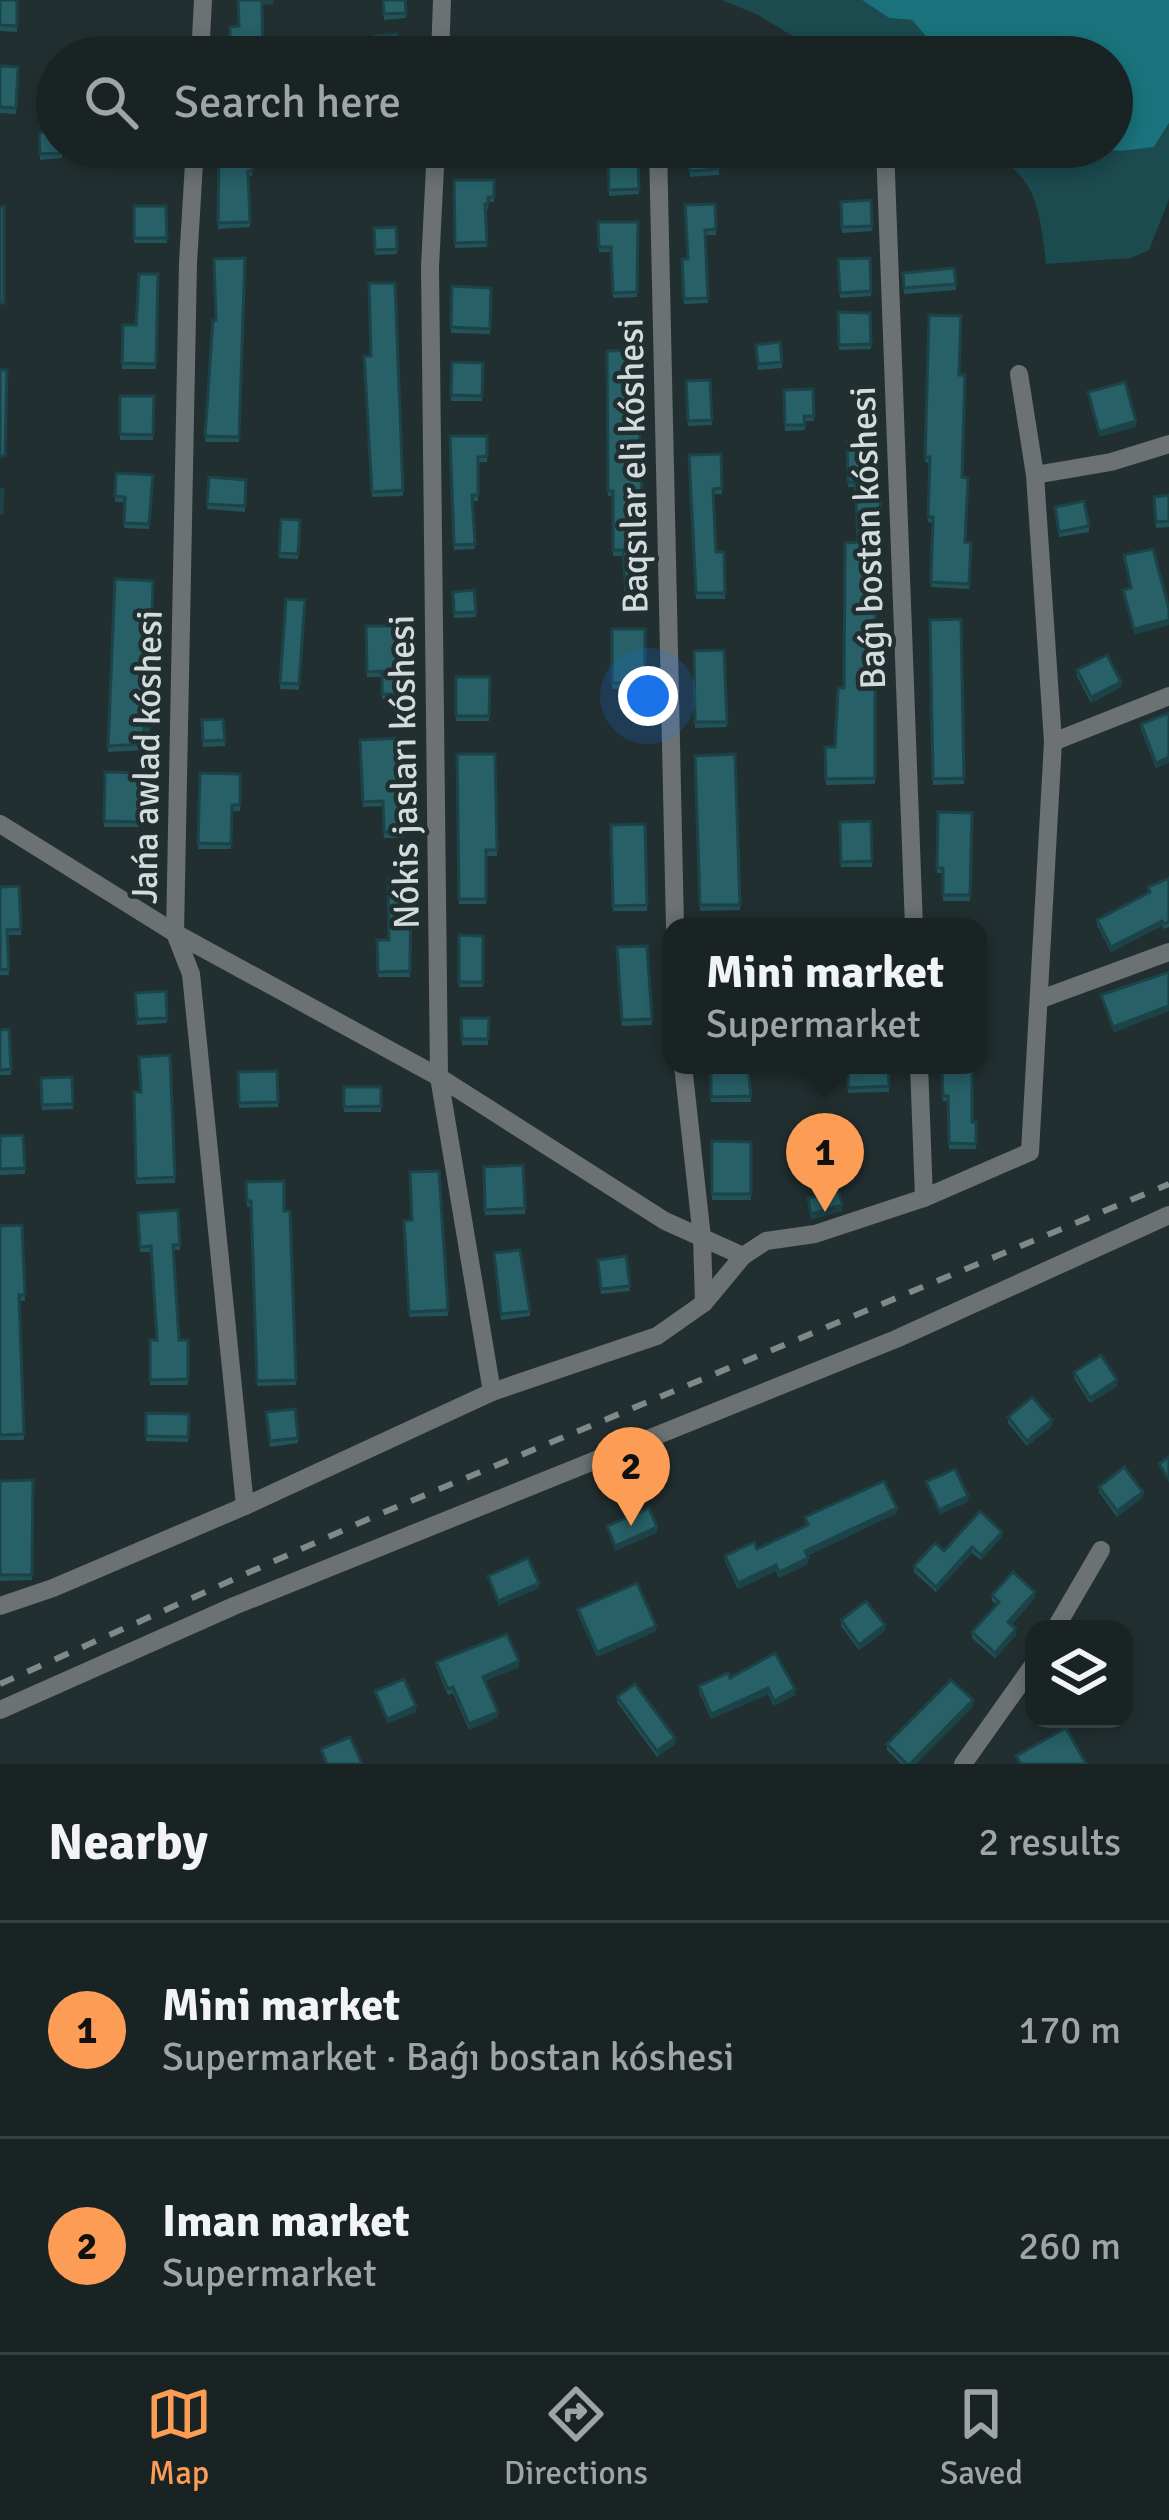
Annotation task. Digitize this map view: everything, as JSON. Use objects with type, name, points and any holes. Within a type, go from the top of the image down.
[{"type":"street","points":[[201,36],[203,0]]},
{"type":"street","points":[[441,36],[442,0]]},
{"type":"street","name":"Jańa awlad kóshesi","points":[[194,168],[176,933],[191,974],[245,1506]]},
{"type":"street","name":"Nókis jasları kóshesi","points":[[435,168],[430,267],[439,1077],[492,1393]]},
{"type":"street","name":"Baqsılar eli kóshesi","points":[[658,168],[675,918]]},
{"type":"street","name":"Baǵı bostan kóshesi","points":[[886,168],[914,918]]},
{"type":"street","points":[[0,1606],[245,1506],[492,1393],[657,1336],[704,1303],[743,1256],[766,1240],[815,1234],[924,1198],[1030,1152],[1053,742],[1035,475],[1018,374]]},
{"type":"street","points":[[1035,475],[1112,462],[1169,443]]},
{"type":"street","points":[[1053,742],[1169,696]]},
{"type":"street","points":[[0,824],[176,933],[439,1077],[665,1221],[743,1256]]},
{"type":"street","points":[[1042,999],[1169,952]]},
{"type":"street","points":[[684,1074],[702,1238],[704,1303]]},
{"type":"street","points":[[920,1074],[924,1198]]},
{"type":"street","points":[[0,1710],[234,1606],[896,1339],[1169,1215]]},
{"type":"street","points":[[1060,1620],[1101,1550]]},
{"type":"street","points":[[963,1764],[1025,1677]]},
{"type":"shaded area","points":[[722,0],[862,0],[889,18],[912,20],[926,36],[792,36]]},
{"type":"shaded area","points":[[862,0],[1169,0],[1169,123],[1154,147],[1133,150],[1133,36],[926,36],[912,20],[889,18]]},
{"type":"shaded area","points":[[1169,123],[1169,199],[1149,250],[1131,258],[1046,264],[1031,191],[1012,168],[1133,168],[1133,150],[1154,147]]},
{"type":"building","points":[[0,0],[17,0],[17,26],[0,25]]},
{"type":"building","points":[[238,0],[272,0],[262,3],[263,36],[230,36],[230,27],[239,26]]},
{"type":"building","points":[[383,0],[405,0],[406,13],[384,14]]},
{"type":"building","points":[[0,66],[18,67],[16,108],[0,107]]},
{"type":"building","points":[[219,168],[252,168],[248,171],[250,222],[218,223]]},
{"type":"building","points":[[608,168],[638,168],[639,189],[609,190]]},
{"type":"building","points":[[454,180],[494,180],[494,197],[488,197],[485,204],[487,242],[455,243]]},
{"type":"building","points":[[871,200],[872,226],[842,227],[841,202]]},
{"type":"building","points":[[715,204],[716,229],[705,230],[708,298],[684,299],[685,205]]},
{"type":"building","points":[[134,206],[166,206],[167,238],[134,238]]},
{"type":"building","points":[[0,207],[4,207],[4,303],[0,303]]},
{"type":"building","points":[[598,222],[638,222],[637,292],[613,293],[611,247],[599,247]]},
{"type":"building","points":[[396,227],[397,249],[375,250],[374,228]]},
{"type":"building","points":[[245,258],[239,437],[205,436],[216,320],[214,259]]},
{"type":"building","points":[[870,258],[871,291],[840,293],[838,259]]},
{"type":"building","points":[[954,268],[956,284],[904,288],[903,273]]},
{"type":"building","points":[[139,274],[158,274],[156,364],[122,363],[123,325],[136,325]]},
{"type":"building","points":[[369,283],[395,283],[403,490],[372,492],[364,356],[371,356]]},
{"type":"building","points":[[452,286],[491,288],[490,329],[451,327]]},
{"type":"building","points":[[838,312],[870,313],[871,344],[839,345]]},
{"type":"building","points":[[929,315],[961,316],[959,375],[965,375],[962,477],[968,478],[965,542],[971,543],[969,584],[931,582],[933,517],[928,517],[930,457],[925,457]]},
{"type":"building","points":[[780,342],[782,362],[758,364],[756,345]]},
{"type":"building","points":[[637,350],[645,594],[626,595],[623,550],[613,550],[613,491],[608,491],[607,351]]},
{"type":"building","points":[[452,362],[483,363],[482,396],[451,395]]},
{"type":"building","points":[[0,370],[7,370],[5,456],[0,456]]},
{"type":"building","points":[[710,380],[712,420],[688,421],[686,381]]},
{"type":"building","points":[[1125,382],[1136,421],[1099,432],[1088,392]]},
{"type":"building","points":[[813,389],[814,416],[804,416],[805,425],[785,425],[784,390]]},
{"type":"building","points":[[120,396],[154,396],[153,435],[120,434]]},
{"type":"building","points":[[450,436],[487,436],[487,456],[478,457],[478,495],[472,495],[475,544],[454,545]]},
{"type":"building","points":[[878,441],[881,526],[875,526],[875,778],[826,779],[825,747],[835,747],[838,688],[844,688],[845,543],[858,542],[847,442]]},
{"type":"building","points":[[721,454],[722,488],[713,489],[716,552],[724,552],[725,593],[696,593],[689,455]]},
{"type":"building","points":[[116,473],[153,475],[149,524],[124,523],[125,497],[115,496]]},
{"type":"building","points":[[209,477],[246,480],[245,506],[207,504]]},
{"type":"building","points":[[1169,495],[1169,521],[1156,522],[1154,497]]},
{"type":"building","points":[[1084,501],[1089,526],[1059,532],[1055,507]]},
{"type":"building","points":[[281,519],[300,520],[298,554],[279,553]]},
{"type":"building","points":[[1153,549],[1169,620],[1134,629],[1123,590],[1131,588],[1124,555]]},
{"type":"building","points":[[115,579],[153,581],[152,621],[145,621],[149,728],[144,728],[143,744],[108,746]]},
{"type":"building","points":[[474,590],[476,612],[454,613],[453,592]]},
{"type":"building","points":[[286,599],[305,600],[299,684],[280,683]]},
{"type":"building","points":[[961,619],[964,778],[933,779],[930,620]]},
{"type":"building","points":[[366,626],[401,626],[402,694],[382,694],[382,671],[367,672]]},
{"type":"building","points":[[612,629],[645,629],[645,683],[612,683]]},
{"type":"building","points":[[724,650],[727,722],[695,722],[694,651]]},
{"type":"building","points":[[1107,655],[1121,682],[1091,697],[1077,670]]},
{"type":"building","points":[[456,677],[490,677],[489,716],[456,716]]},
{"type":"building","points":[[1169,713],[1169,757],[1156,763],[1141,724]]},
{"type":"building","points":[[223,719],[225,740],[203,741],[202,720]]},
{"type":"building","points":[[404,738],[404,832],[384,832],[383,801],[363,802],[360,740]]},
{"type":"building","points":[[457,754],[495,754],[497,850],[486,850],[486,899],[459,899]]},
{"type":"building","points":[[735,754],[740,905],[700,905],[695,756]]},
{"type":"building","points":[[105,772],[143,773],[142,822],[104,821]]},
{"type":"building","points":[[200,773],[240,774],[240,805],[232,805],[231,844],[198,843]]},
{"type":"building","points":[[938,812],[972,813],[970,895],[943,895],[943,868],[937,868]]},
{"type":"building","points":[[871,821],[872,861],[841,862],[840,822]]},
{"type":"building","points":[[645,824],[647,905],[613,906],[611,825]]},
{"type":"building","points":[[388,878],[411,878],[410,971],[378,972],[377,940],[389,940]]},
{"type":"building","points":[[1169,878],[1169,922],[1162,921],[1111,947],[1097,920]]},
{"type":"building","points":[[19,886],[21,929],[7,930],[9,969],[0,970],[0,887]]},
{"type":"building","points":[[459,935],[483,936],[483,982],[459,982]]},
{"type":"building","points":[[647,946],[652,1019],[622,1020],[617,947]]},
{"type":"building","points":[[1169,972],[1169,1006],[1113,1027],[1101,995]]},
{"type":"building","points":[[166,991],[167,1018],[137,1019],[135,993]]},
{"type":"building","points":[[461,1018],[489,1018],[488,1039],[462,1039]]},
{"type":"building","points":[[9,1029],[11,1069],[0,1070],[0,1030]]},
{"type":"building","points":[[170,1055],[175,1177],[136,1179],[134,1092],[141,1092],[139,1057]]},
{"type":"building","points":[[277,1071],[278,1102],[239,1103],[238,1072]]},
{"type":"building","points":[[711,1074],[749,1074],[751,1096],[711,1097]]},
{"type":"building","points":[[848,1074],[888,1074],[889,1086],[848,1088]]},
{"type":"building","points":[[942,1074],[972,1074],[976,1144],[949,1143],[948,1096],[943,1096]]},
{"type":"building","points":[[72,1077],[73,1104],[42,1105],[41,1078]]},
{"type":"building","points":[[344,1087],[381,1087],[381,1106],[344,1107]]},
{"type":"building","points":[[23,1135],[25,1168],[0,1169],[0,1136]]},
{"type":"building","points":[[712,1141],[751,1142],[751,1194],[712,1194]]},
{"type":"building","points":[[523,1165],[525,1208],[485,1210],[484,1167]]},
{"type":"building","points":[[439,1171],[448,1310],[409,1312],[404,1221],[412,1220],[410,1172]]},
{"type":"building","points":[[284,1181],[284,1211],[290,1211],[296,1380],[257,1381],[251,1201],[247,1201],[246,1182]]},
{"type":"building","points":[[839,1192],[842,1205],[811,1214],[808,1198]]},
{"type":"building","points":[[178,1210],[180,1244],[173,1245],[179,1340],[188,1340],[188,1379],[150,1380],[150,1340],[157,1340],[151,1246],[140,1247],[138,1213]]},
{"type":"building","points":[[22,1225],[25,1295],[19,1295],[24,1434],[0,1435],[0,1226]]},
{"type":"building","points":[[520,1250],[530,1311],[501,1314],[494,1253]]},
{"type":"building","points":[[626,1256],[630,1286],[601,1289],[598,1260]]},
{"type":"building","points":[[1101,1355],[1117,1380],[1090,1398],[1074,1372]]},
{"type":"building","points":[[1032,1397],[1052,1420],[1027,1441],[1008,1417]]},
{"type":"building","points":[[295,1409],[298,1438],[270,1441],[266,1412]]},
{"type":"building","points":[[146,1413],[189,1414],[188,1437],[146,1436]]},
{"type":"building","points":[[1169,1457],[1169,1480],[1159,1464]]},
{"type":"building","points":[[1124,1467],[1143,1492],[1117,1511],[1099,1487]]},
{"type":"building","points":[[955,1469],[968,1496],[939,1510],[926,1482]]},
{"type":"building","points":[[33,1480],[32,1575],[0,1575],[0,1481]]},
{"type":"building","points":[[884,1481],[897,1508],[805,1551],[808,1558],[779,1572],[776,1565],[738,1583],[725,1556],[754,1542],[757,1549],[808,1525],[805,1517]]},
{"type":"building","points":[[649,1508],[657,1527],[615,1546],[607,1526]]},
{"type":"building","points":[[980,1511],[1002,1532],[981,1555],[972,1547],[936,1587],[914,1566],[935,1543],[944,1551]]},
{"type":"building","points":[[528,1558],[539,1583],[498,1601],[488,1576]]},
{"type":"building","points":[[1013,1572],[1035,1592],[1008,1622],[1016,1629],[995,1653],[972,1632],[999,1602],[992,1595]]},
{"type":"building","points":[[637,1583],[656,1626],[597,1652],[578,1609]]},
{"type":"building","points":[[866,1601],[885,1625],[859,1645],[841,1620]]},
{"type":"building","points":[[507,1634],[519,1661],[483,1677],[498,1712],[469,1724],[436,1662]]},
{"type":"building","points":[[775,1653],[795,1689],[774,1701],[768,1688],[711,1714],[699,1686],[728,1673],[730,1678]]},
{"type":"building","points":[[404,1679],[416,1706],[387,1719],[375,1691]]},
{"type":"building","points":[[951,1680],[973,1700],[907,1764],[887,1744]]},
{"type":"building","points":[[635,1684],[675,1738],[657,1751],[617,1697]]},
{"type":"building","points":[[1066,1728],[1086,1764],[1021,1764],[1016,1756]]},
{"type":"building","points":[[350,1737],[362,1764],[327,1764],[321,1749]]},
{"type":"railway","points":[[0,1684],[375,1516],[1169,1184]]},
{"type":"place","name":"Mini market","points":[[825,1212]]},
{"type":"place","name":"Iman market","points":[[631,1526]]}]
